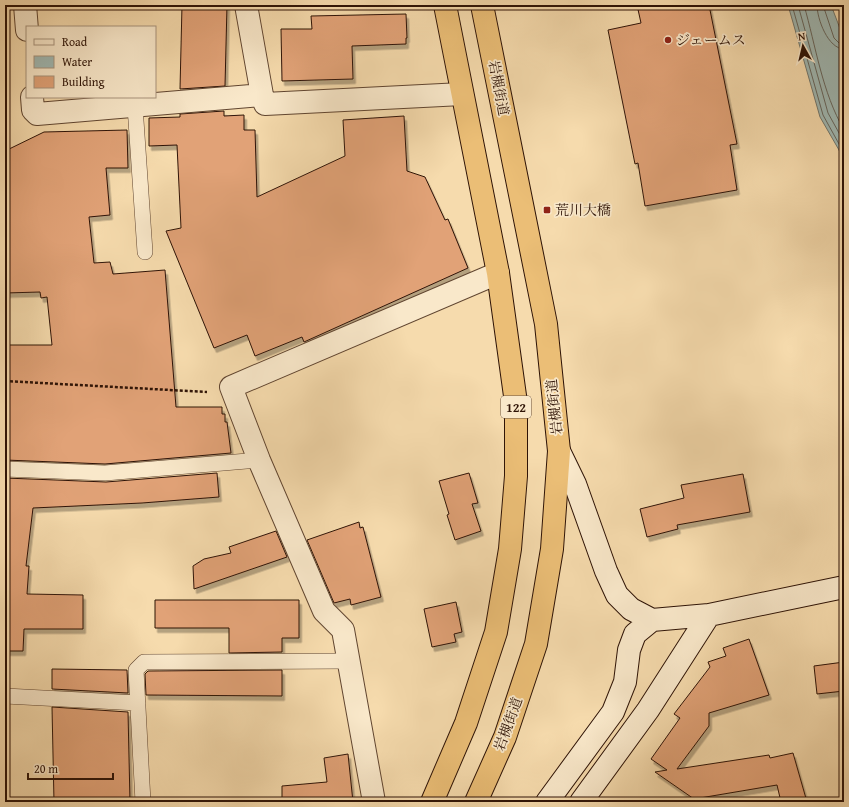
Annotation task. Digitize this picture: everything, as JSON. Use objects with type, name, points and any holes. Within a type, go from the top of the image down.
[{"type":"highway","name":"122","points":[[432,802],[466,723],[496,632],[510,549],[516,476],[516,403],[498,272],[444,5]]},
{"type":"highway","name":"岩槻街道","points":[[476,802],[504,737],[536,644],[552,549],[559,451],[546,324],[482,5]]},
{"type":"street","points":[[25,5],[27,26]]},
{"type":"street","points":[[246,5],[262,95],[265,104],[462,94]]},
{"type":"street","points":[[32,98],[33,110],[37,114],[262,95]]},
{"type":"street","points":[[374,802],[343,630],[324,611],[259,460],[231,387],[498,272]]},
{"type":"street","points":[[559,451],[575,484],[606,571],[618,595],[631,609],[652,620],[709,615],[844,587]]},
{"type":"street","points":[[581,802],[648,710],[709,615]]},
{"type":"street","points":[[547,802],[613,712],[625,682],[629,650],[635,634],[652,620]]},
{"type":"lane","points":[[135,106],[144,252]]},
{"type":"lane","points":[[5,470],[105,473],[259,460]]},
{"type":"lane","points":[[143,802],[136,670],[144,662],[348,661]]},
{"type":"lane","points":[[5,696],[138,703]]},
{"type":"path","points":[[5,381],[205,392],[231,387]]},
{"type":"water","points":[[788,5],[831,5],[844,39],[844,165],[839,150],[820,117]]},
{"type":"building","points":[[182,5],[227,5],[225,86],[180,89]]},
{"type":"building","points":[[637,5],[709,5],[737,144],[730,145],[737,190],[645,206],[638,163],[635,164],[608,30],[641,23]]},
{"type":"building","points":[[406,14],[406,44],[352,46],[353,79],[282,81],[281,29],[312,29],[311,16]]},
{"type":"building","points":[[224,111],[224,116],[244,115],[244,130],[255,130],[257,197],[345,156],[343,120],[404,116],[407,171],[425,177],[445,220],[448,219],[468,268],[304,342],[302,337],[255,356],[247,335],[214,348],[166,231],[181,228],[177,145],[149,146],[149,118],[180,117],[180,114]]},
{"type":"building","points":[[127,130],[128,168],[106,168],[110,215],[89,217],[94,263],[110,262],[113,274],[165,270],[176,407],[222,407],[222,414],[225,414],[225,422],[227,422],[231,453],[105,464],[5,460],[5,345],[52,345],[47,297],[41,298],[40,292],[5,293],[5,151],[44,132]]},
{"type":"building","points":[[217,473],[219,497],[142,503],[33,508],[26,566],[29,566],[27,594],[83,595],[83,629],[24,629],[23,651],[5,651],[5,564],[7,551],[5,551],[5,478],[106,482]]},
{"type":"building","points":[[469,473],[478,503],[472,504],[481,531],[455,540],[439,481]]},
{"type":"building","points":[[743,474],[750,512],[677,525],[678,529],[647,537],[640,509],[684,498],[681,485]]},
{"type":"building","points":[[359,522],[360,528],[363,527],[381,597],[351,605],[350,599],[334,603],[307,540]]},
{"type":"building","points":[[276,531],[287,557],[194,589],[193,566],[204,559],[231,553],[229,547]]},
{"type":"building","points":[[155,600],[299,600],[299,638],[282,638],[282,652],[229,653],[229,628],[155,628]]},
{"type":"building","points":[[456,602],[462,632],[454,634],[456,642],[432,647],[424,609]]},
{"type":"building","points":[[749,639],[769,695],[709,713],[709,726],[677,769],[769,755],[770,758],[793,753],[807,802],[781,802],[777,785],[694,799],[655,772],[667,770],[651,759],[680,718],[674,714],[710,667],[708,662],[726,656],[723,648]]},
{"type":"building","points":[[844,662],[844,691],[817,694],[814,666]]},
{"type":"building","points":[[52,669],[127,670],[128,693],[52,689]]},
{"type":"building","points":[[282,670],[282,696],[146,695],[145,674],[148,671]]},
{"type":"building","points":[[52,707],[128,712],[130,802],[54,802]]},
{"type":"building","points":[[348,754],[353,802],[282,802],[282,786],[327,782],[324,758]]},
{"type":"place","name":"ジェームス","points":[[668,40]]},
{"type":"place","name":"荒川大橋","points":[[547,210]]}]
